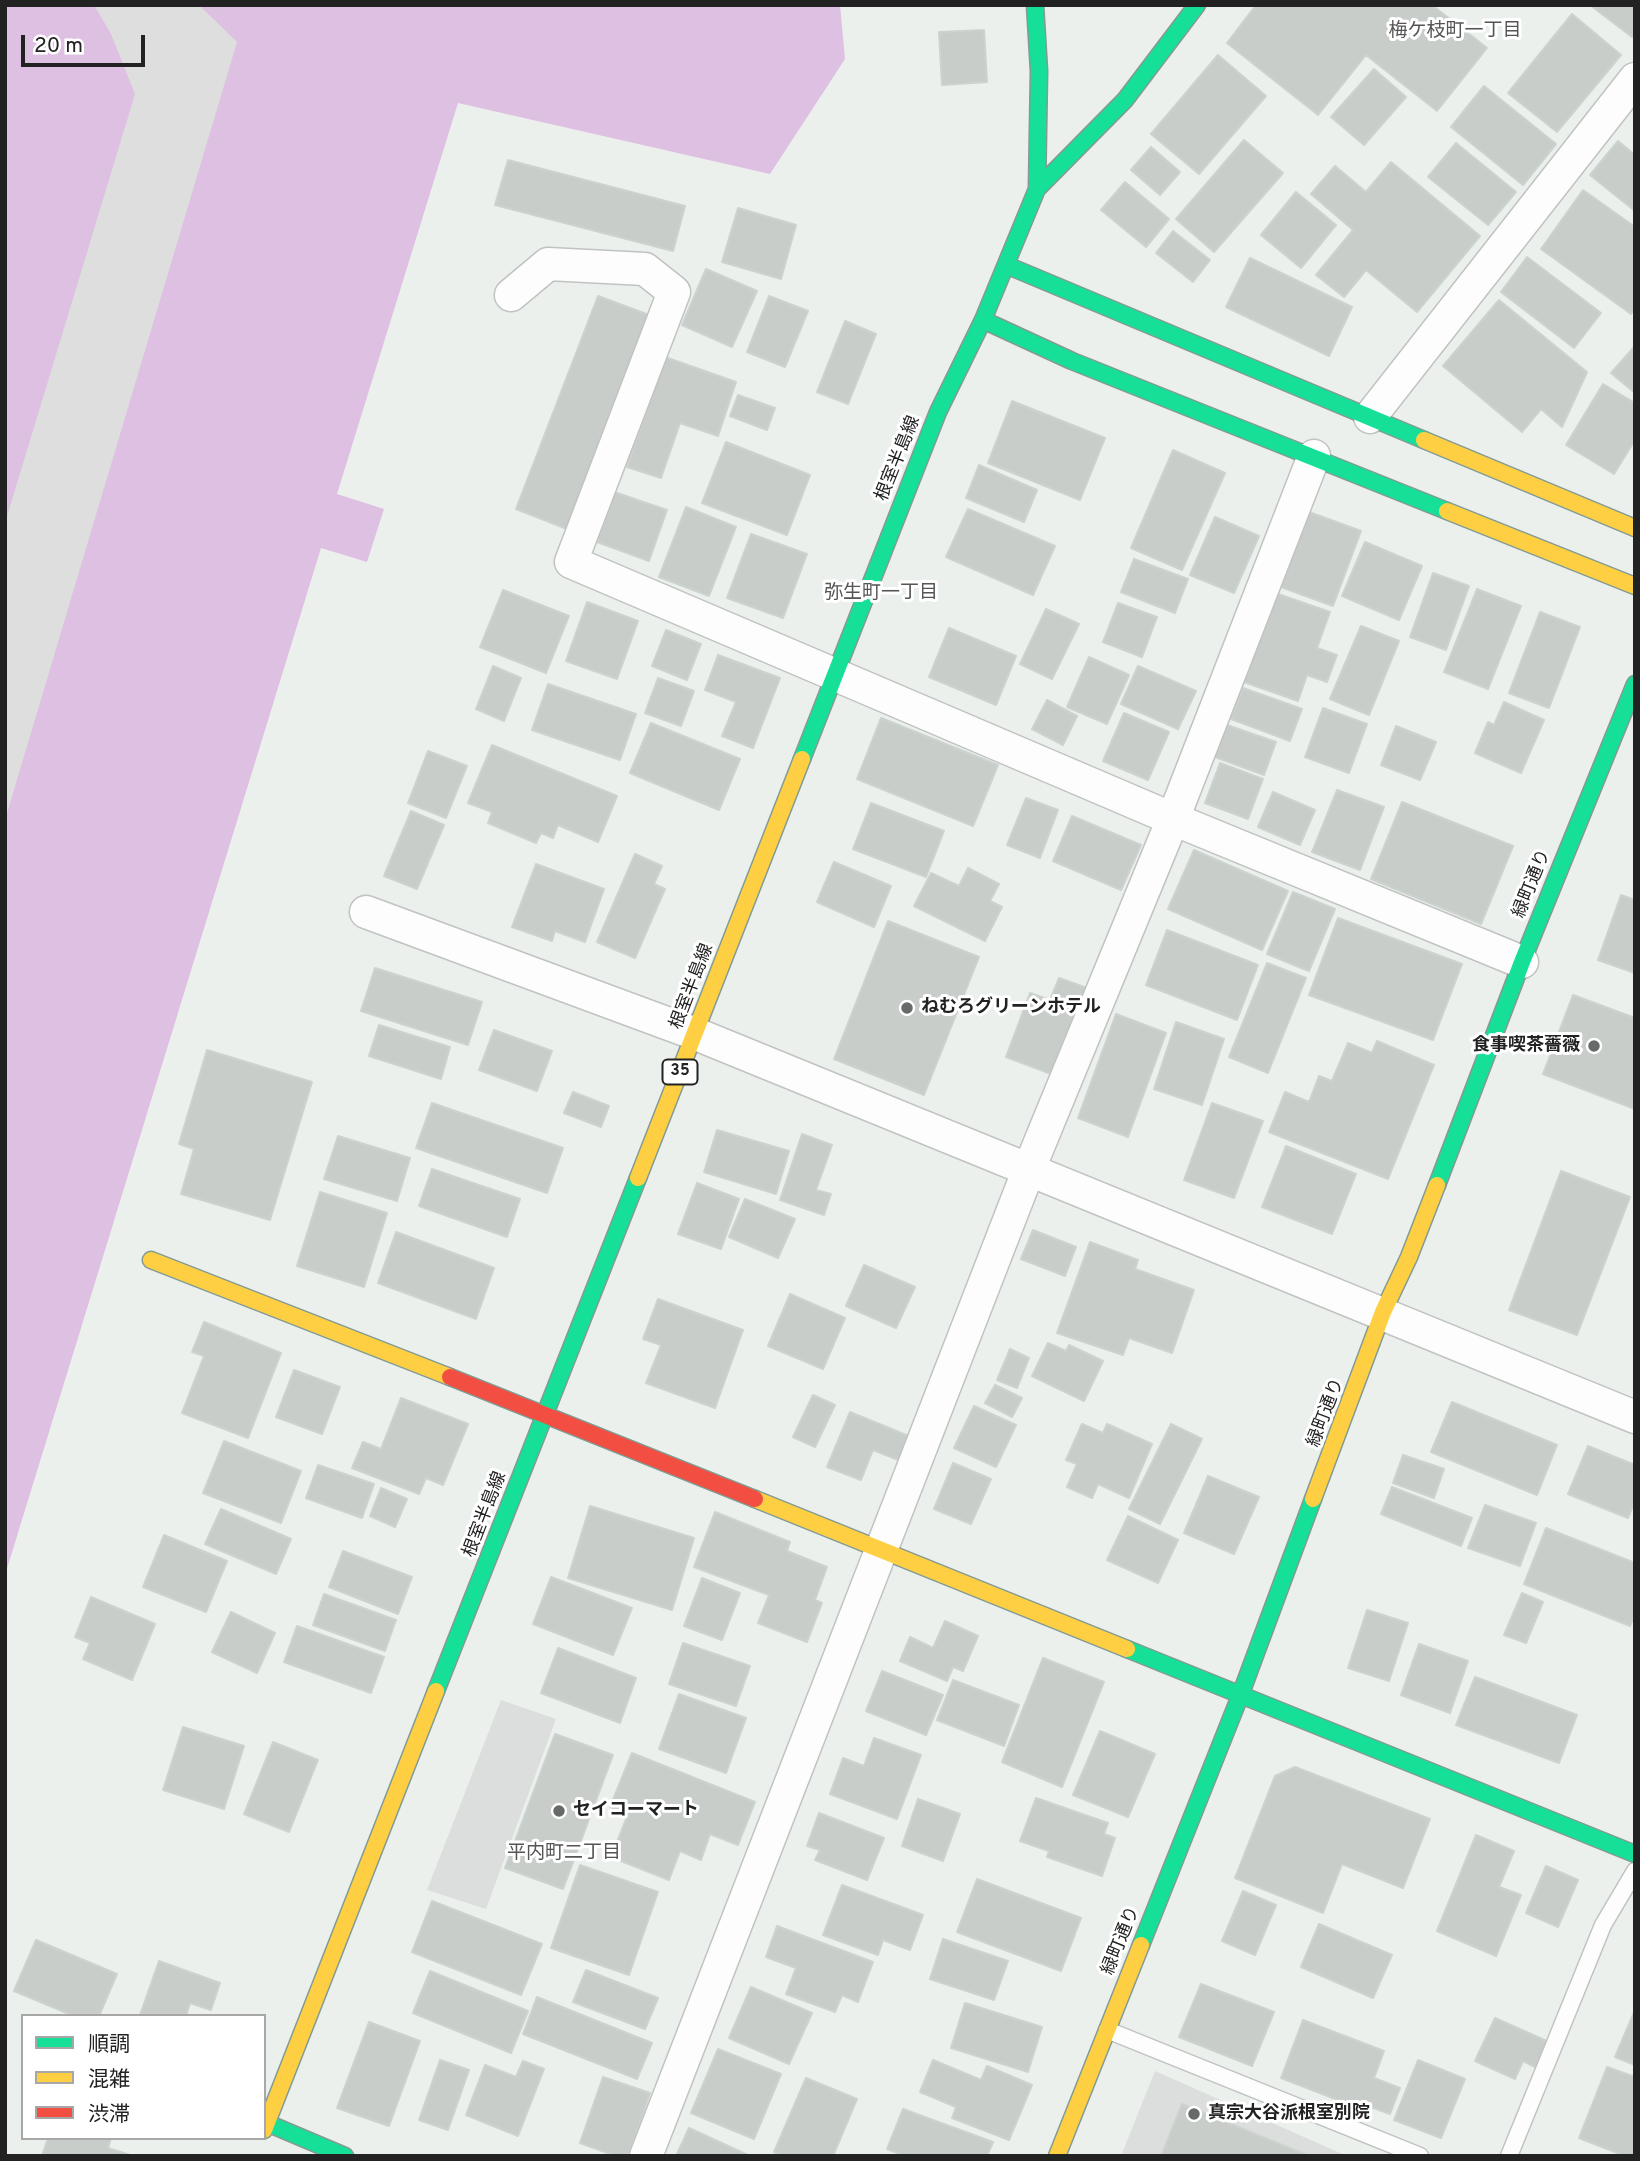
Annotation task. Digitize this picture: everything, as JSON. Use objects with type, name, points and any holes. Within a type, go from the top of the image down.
[{"type":"street","name":"根室半島線","points":[[266,2125],[938,412],[982,320],[1037,189],[1038,71],[1035,5]]},
{"type":"street","points":[[1037,189],[1125,100],[1197,5]]},
{"type":"street","points":[[1370,417],[1635,79]]},
{"type":"street","points":[[511,295],[548,264],[645,269],[674,292],[570,562],[1172,819],[1522,962]]},
{"type":"street","points":[[1006,265],[1635,528]]},
{"type":"street","points":[[982,320],[1072,361],[1635,586]]},
{"type":"street","points":[[646,2156],[1029,1169],[1172,819],[1314,456]]},
{"type":"street","name":"緑町通り","points":[[1057,2156],[1240,1696],[1383,1312],[1409,1257],[1522,962],[1635,684]]},
{"type":"street","points":[[366,912],[696,1034],[1635,1417]]},
{"type":"street","points":[[151,1260],[545,1413],[1635,1854]]},
{"type":"street","points":[[266,2136],[345,2156]]},
{"type":"lane","points":[[1509,2156],[1603,1925],[1635,1871]]},
{"type":"lane","points":[[1107,2030],[1420,2156]]},
{"type":"shaded area","points":[[5,5],[840,5],[845,59],[770,174],[458,103],[337,494],[384,509],[367,562],[321,548],[5,1575]]},
{"type":"shaded area","points":[[501,1700],[556,1719],[486,1909],[427,1890]]},
{"type":"shaded area","name":"真宗大谷派根室別院","points":[[1155,2071],[1347,2156],[1121,2156]]},
{"type":"pier","points":[[94,5],[199,5],[237,42],[5,820],[5,523],[135,94],[111,34]]},
{"type":"building","points":[[1256,5],[1432,5],[1487,48],[1437,111],[1366,55],[1318,115],[1227,43]]},
{"type":"building","points":[[1590,5],[1635,5],[1635,34],[1632,37]]},
{"type":"building","points":[[1572,14],[1621,55],[1557,132],[1508,93]]},
{"type":"building","points":[[984,30],[987,82],[942,85],[939,32]]},
{"type":"building","points":[[1218,55],[1266,96],[1199,174],[1151,134]]},
{"type":"building","points":[[1374,69],[1406,97],[1364,145],[1331,117]]},
{"type":"building","points":[[1484,86],[1556,144],[1523,185],[1451,127]]},
{"type":"building","points":[[1244,140],[1283,173],[1214,252],[1176,219]]},
{"type":"building","points":[[1618,141],[1635,155],[1635,211],[1590,175]]},
{"type":"building","points":[[1456,143],[1516,192],[1488,225],[1428,177]]},
{"type":"building","points":[[1151,147],[1180,172],[1160,195],[1131,170]]},
{"type":"building","points":[[508,160],[685,206],[673,251],[495,205]]},
{"type":"building","points":[[1391,162],[1480,236],[1417,312],[1366,270],[1344,297],[1316,275],[1353,230],[1311,194],[1335,166],[1366,192]]},
{"type":"building","points":[[1125,182],[1169,219],[1146,247],[1101,210]]},
{"type":"building","points":[[1583,190],[1635,227],[1635,308],[1631,314],[1541,249]]},
{"type":"building","points":[[1296,192],[1336,225],[1301,268],[1261,235]]},
{"type":"building","points":[[738,208],[796,225],[781,279],[722,262]]},
{"type":"building","points":[[1173,231],[1210,260],[1193,282],[1156,253]]},
{"type":"building","points":[[1527,257],[1601,313],[1574,348],[1501,292]]},
{"type":"building","points":[[1250,258],[1352,307],[1329,356],[1226,307]]},
{"type":"building","points":[[706,269],[757,291],[732,347],[682,325]]},
{"type":"building","points":[[598,296],[649,315],[567,529],[516,509]]},
{"type":"building","points":[[769,296],[808,311],[785,367],[747,352]]},
{"type":"building","points":[[1499,300],[1587,372],[1562,427],[1541,409],[1522,432],[1443,366]]},
{"type":"building","points":[[845,321],[876,334],[848,404],[817,392]]},
{"type":"building","points":[[1635,346],[1635,393],[1611,373]]},
{"type":"building","points":[[665,357],[736,382],[718,436],[680,423],[661,478],[627,467]]},
{"type":"building","points":[[1603,384],[1635,403],[1635,440],[1614,474],[1566,445]]},
{"type":"building","points":[[738,395],[775,408],[767,430],[730,416]]},
{"type":"building","points":[[1012,401],[1105,438],[1080,500],[988,463]]},
{"type":"building","points":[[726,442],[810,475],[787,535],[702,503]]},
{"type":"building","points":[[1173,450],[1225,473],[1182,570],[1131,548]]},
{"type":"building","points":[[979,465],[1037,490],[1024,522],[966,498]]},
{"type":"building","points":[[614,492],[667,510],[649,561],[597,542]]},
{"type":"building","points":[[686,507],[736,527],[709,596],[659,577]]},
{"type":"building","points":[[968,509],[1055,546],[1033,595],[946,557]]},
{"type":"building","points":[[1309,512],[1361,531],[1333,606],[1281,587]]},
{"type":"building","points":[[1215,517],[1259,536],[1234,593],[1190,575]]},
{"type":"building","points":[[751,534],[807,554],[783,618],[727,598]]},
{"type":"building","points":[[1365,542],[1422,566],[1399,620],[1342,596]]},
{"type":"building","points":[[1134,559],[1188,579],[1175,613],[1121,592]]},
{"type":"building","points":[[1433,573],[1469,586],[1446,650],[1410,637]]},
{"type":"building","points":[[1477,589],[1521,606],[1488,689],[1444,672]]},
{"type":"building","points":[[503,590],[569,616],[546,673],[480,647]]},
{"type":"building","points":[[1275,593],[1330,612],[1317,648],[1337,655],[1327,682],[1307,675],[1298,701],[1244,682]]},
{"type":"building","points":[[587,602],[638,621],[617,679],[566,661]]},
{"type":"building","points":[[1118,603],[1157,617],[1142,657],[1103,642]]},
{"type":"building","points":[[1046,609],[1079,624],[1052,679],[1020,664]]},
{"type":"building","points":[[1540,612],[1580,627],[1549,708],[1509,693]]},
{"type":"building","points":[[1361,626],[1399,641],[1369,715],[1330,699]]},
{"type":"building","points":[[949,628],[1016,656],[996,705],[929,677]]},
{"type":"building","points":[[666,630],[701,644],[687,680],[652,666]]},
{"type":"building","points":[[718,655],[780,678],[753,748],[722,736],[736,702],[705,690]]},
{"type":"building","points":[[1089,657],[1129,675],[1107,724],[1067,707]]},
{"type":"building","points":[[493,666],[521,678],[504,721],[476,709]]},
{"type":"building","points":[[1138,666],[1196,691],[1178,729],[1121,704]]},
{"type":"building","points":[[658,678],[694,691],[681,726],[645,713]]},
{"type":"building","points":[[548,684],[636,714],[620,760],[532,730]]},
{"type":"building","points":[[1243,688],[1302,709],[1290,741],[1231,719]]},
{"type":"building","points":[[1047,700],[1077,716],[1063,745],[1032,729]]},
{"type":"building","points":[[1504,702],[1544,720],[1521,773],[1475,753],[1488,722],[1494,725]]},
{"type":"building","points":[[1323,708],[1367,724],[1349,773],[1305,757]]},
{"type":"building","points":[[1124,713],[1169,732],[1148,780],[1103,761]]},
{"type":"building","points":[[881,718],[998,765],[973,826],[857,779]]},
{"type":"building","points":[[651,723],[740,759],[719,810],[630,773]]},
{"type":"building","points":[[1227,725],[1276,742],[1264,775],[1215,757]]},
{"type":"building","points":[[1396,726],[1436,742],[1420,780],[1381,765]]},
{"type":"building","points":[[492,745],[617,796],[598,842],[558,825],[553,838],[541,833],[536,843],[488,823],[492,812],[468,803]]},
{"type":"building","points":[[428,751],[467,766],[446,818],[408,803]]},
{"type":"building","points":[[1220,763],[1263,779],[1248,819],[1205,803]]},
{"type":"building","points":[[1337,790],[1384,807],[1360,870],[1312,852]]},
{"type":"building","points":[[1273,792],[1315,810],[1300,845],[1258,827]]},
{"type":"building","points":[[1026,798],[1058,810],[1040,858],[1007,845]]},
{"type":"building","points":[[1402,802],[1513,846],[1481,924],[1371,879]]},
{"type":"building","points":[[871,803],[944,831],[926,877],[853,849]]},
{"type":"building","points":[[411,811],[444,825],[417,889],[384,876]]},
{"type":"building","points":[[1072,816],[1141,845],[1121,890],[1053,861]]},
{"type":"building","points":[[1194,850],[1288,891],[1262,950],[1168,909]]},
{"type":"building","points":[[635,854],[662,866],[654,884],[665,889],[635,958],[597,942]]},
{"type":"building","points":[[834,862],[891,886],[874,927],[817,902]]},
{"type":"building","points":[[536,864],[604,889],[585,942],[555,931],[552,941],[512,927]]},
{"type":"building","points":[[968,868],[999,884],[990,901],[1002,907],[985,941],[914,906],[931,873],[959,886]]},
{"type":"building","points":[[1293,892],[1335,909],[1309,971],[1267,954]]},
{"type":"building","points":[[1621,895],[1635,900],[1635,973],[1598,960]]},
{"type":"building","points":[[1338,918],[1462,964],[1433,1040],[1309,995]]},
{"type":"building","name":"ねむろグリーンホテル","points":[[888,921],[979,957],[924,1095],[834,1059]]},
{"type":"building","points":[[1167,930],[1258,965],[1237,1020],[1146,985]]},
{"type":"building","points":[[1267,963],[1306,978],[1268,1073],[1229,1057]]},
{"type":"building","points":[[375,968],[482,1002],[468,1045],[361,1011]]},
{"type":"building","points":[[1059,978],[1087,988],[1054,1075],[1006,1057],[1030,993],[1050,1000]]},
{"type":"building","name":"食事喫茶薔薇","points":[[1573,995],[1635,1018],[1635,1109],[1543,1074]]},
{"type":"building","points":[[1116,1014],[1166,1033],[1128,1137],[1078,1118]]},
{"type":"building","points":[[1176,1022],[1224,1039],[1202,1105],[1154,1089]]},
{"type":"building","points":[[379,1025],[450,1047],[441,1079],[369,1056]]},
{"type":"building","points":[[494,1030],[552,1051],[537,1091],[479,1070]]},
{"type":"building","points":[[1377,1041],[1434,1065],[1388,1179],[1269,1132],[1285,1092],[1309,1102],[1319,1076],[1332,1081],[1348,1043],[1372,1053]]},
{"type":"building","points":[[207,1050],[312,1082],[270,1220],[181,1194],[194,1149],[179,1144]]},
{"type":"building","points":[[573,1092],[609,1106],[601,1127],[564,1113]]},
{"type":"building","points":[[432,1103],[563,1148],[547,1193],[416,1148]]},
{"type":"building","points":[[1212,1103],[1263,1121],[1234,1198],[1184,1180]]},
{"type":"building","points":[[717,1130],[789,1151],[776,1194],[704,1172]]},
{"type":"building","points":[[802,1134],[832,1145],[816,1190],[831,1194],[824,1215],[780,1200]]},
{"type":"building","points":[[338,1136],[410,1158],[397,1201],[324,1179]]},
{"type":"building","points":[[1286,1146],[1356,1174],[1332,1234],[1262,1207]]},
{"type":"building","points":[[432,1169],[520,1199],[507,1237],[419,1206]]},
{"type":"building","points":[[1561,1171],[1630,1197],[1577,1335],[1509,1310]]},
{"type":"building","points":[[697,1183],[739,1199],[721,1249],[678,1234]]},
{"type":"building","points":[[320,1192],[387,1213],[364,1287],[297,1266]]},
{"type":"building","points":[[745,1199],[795,1219],[778,1258],[729,1237]]},
{"type":"building","points":[[1033,1230],[1076,1247],[1065,1276],[1021,1259]]},
{"type":"building","points":[[396,1232],[494,1268],[476,1319],[378,1283]]},
{"type":"building","points":[[1090,1242],[1138,1260],[1135,1269],[1194,1290],[1172,1353],[1129,1338],[1123,1355],[1057,1333]]},
{"type":"building","points":[[864,1265],[915,1287],[896,1328],[846,1306]]},
{"type":"building","points":[[790,1294],[845,1318],[823,1369],[768,1346]]},
{"type":"building","points":[[658,1299],[743,1330],[715,1408],[646,1383],[661,1345],[643,1339]]},
{"type":"building","points":[[204,1322],[281,1353],[248,1438],[182,1413],[204,1356],[192,1352]]},
{"type":"building","points":[[1048,1343],[1066,1351],[1069,1345],[1103,1361],[1084,1401],[1032,1376]]},
{"type":"building","points":[[1010,1349],[1029,1358],[1017,1388],[997,1380]]},
{"type":"building","points":[[294,1370],[340,1387],[322,1434],[276,1417]]},
{"type":"building","points":[[995,1385],[1022,1398],[1012,1417],[985,1403]]},
{"type":"building","points":[[813,1395],[835,1405],[815,1447],[793,1437]]},
{"type":"building","points":[[401,1398],[468,1424],[443,1485],[426,1478],[419,1494],[352,1468],[363,1442],[381,1449]]},
{"type":"building","points":[[1452,1402],[1557,1445],[1537,1495],[1431,1452]]},
{"type":"building","points":[[974,1406],[1016,1425],[996,1467],[954,1448]]},
{"type":"building","points":[[850,1412],[911,1437],[901,1461],[873,1450],[861,1480],[827,1467]]},
{"type":"building","points":[[1082,1424],[1103,1433],[1107,1424],[1152,1444],[1129,1498],[1098,1484],[1092,1498],[1067,1487],[1077,1464],[1066,1460]]},
{"type":"building","points":[[1171,1424],[1202,1439],[1160,1524],[1129,1509]]},
{"type":"building","points":[[224,1441],[301,1471],[281,1523],[203,1493]]},
{"type":"building","points":[[1588,1446],[1635,1465],[1635,1501],[1628,1518],[1568,1494]]},
{"type":"building","points":[[1403,1455],[1444,1469],[1434,1498],[1393,1483]]},
{"type":"building","points":[[953,1463],[991,1479],[971,1524],[934,1509]]},
{"type":"building","points":[[318,1465],[374,1484],[362,1518],[306,1498]]},
{"type":"building","points":[[1208,1476],[1259,1497],[1234,1554],[1184,1533]]},
{"type":"building","points":[[1392,1487],[1472,1518],[1461,1546],[1381,1514]]},
{"type":"building","points":[[381,1488],[407,1499],[395,1527],[370,1516]]},
{"type":"building","points":[[1485,1505],[1536,1523],[1520,1566],[1468,1548]]},
{"type":"building","points":[[590,1506],[694,1538],[672,1610],[568,1578]]},
{"type":"building","points":[[221,1509],[291,1539],[276,1574],[205,1544]]},
{"type":"building","points":[[715,1512],[790,1542],[787,1551],[827,1567],[815,1600],[822,1603],[807,1642],[758,1623],[769,1595],[694,1567]]},
{"type":"building","points":[[1128,1516],[1178,1540],[1158,1583],[1107,1560]]},
{"type":"building","points":[[1546,1528],[1635,1563],[1635,1614],[1630,1626],[1524,1584]]},
{"type":"building","points":[[164,1535],[227,1561],[206,1612],[143,1587]]},
{"type":"building","points":[[343,1551],[412,1577],[398,1614],[329,1587]]},
{"type":"building","points":[[551,1577],[632,1608],[613,1655],[533,1624]]},
{"type":"building","points":[[702,1578],[740,1593],[722,1640],[684,1626]]},
{"type":"building","points":[[1522,1593],[1543,1602],[1526,1643],[1504,1635]]},
{"type":"building","points":[[324,1594],[396,1620],[385,1651],[313,1625]]},
{"type":"building","points":[[91,1597],[155,1624],[132,1680],[83,1659],[90,1643],[75,1637]]},
{"type":"building","points":[[1367,1610],[1408,1623],[1389,1681],[1348,1668]]},
{"type":"building","points":[[231,1612],[275,1633],[257,1673],[212,1652]]},
{"type":"building","points":[[945,1621],[978,1636],[963,1671],[953,1667],[947,1681],[900,1661],[910,1637],[933,1648]]},
{"type":"building","points":[[297,1626],[384,1657],[371,1693],[284,1662]]},
{"type":"building","points":[[683,1643],[750,1666],[736,1706],[669,1684]]},
{"type":"building","points":[[1419,1644],[1468,1661],[1450,1713],[1401,1695]]},
{"type":"building","points":[[558,1648],[636,1678],[620,1723],[541,1693]]},
{"type":"building","points":[[1043,1658],[1104,1682],[1062,1787],[1002,1762]]},
{"type":"building","points":[[882,1671],[943,1695],[926,1735],[866,1711]]},
{"type":"building","points":[[1475,1677],[1577,1715],[1559,1763],[1456,1725]]},
{"type":"building","points":[[953,1680],[1019,1705],[1004,1746],[937,1720]]},
{"type":"building","points":[[679,1694],[746,1718],[726,1773],[659,1749]]},
{"type":"building","points":[[183,1727],[244,1746],[224,1809],[163,1790]]},
{"type":"building","points":[[1100,1731],[1155,1754],[1128,1817],[1073,1795]]},
{"type":"building","name":"セイコーマート","points":[[555,1734],[613,1755],[563,1889],[505,1868]]},
{"type":"building","points":[[874,1738],[921,1755],[897,1819],[830,1794],[843,1758],[864,1766]]},
{"type":"building","points":[[273,1742],[318,1760],[289,1832],[244,1814]]},
{"type":"building","points":[[632,1753],[755,1802],[738,1845],[710,1834],[701,1860],[680,1851],[669,1880],[611,1857],[628,1814],[610,1807]]},
{"type":"building","points":[[1295,1767],[1430,1819],[1403,1888],[1342,1864],[1323,1913],[1235,1878],[1275,1776]]},
{"type":"building","points":[[1036,1798],[1108,1823],[1104,1834],[1115,1838],[1102,1876],[1047,1857],[1049,1851],[1020,1841]]},
{"type":"building","points":[[918,1799],[960,1814],[943,1861],[902,1846]]},
{"type":"building","points":[[819,1813],[884,1838],[867,1880],[815,1860],[820,1850],[807,1846]]},
{"type":"building","points":[[1476,1835],[1514,1851],[1499,1887],[1521,1895],[1496,1956],[1437,1931]]},
{"type":"building","points":[[580,1865],[658,1892],[629,1975],[551,1948]]},
{"type":"building","points":[[1546,1866],[1578,1880],[1558,1927],[1526,1913]]},
{"type":"building","points":[[977,1879],[1081,1918],[1061,1971],[957,1932]]},
{"type":"building","points":[[842,1885],[923,1915],[910,1950],[883,1940],[878,1955],[823,1935]]},
{"type":"building","points":[[1243,1891],[1276,1905],[1255,1955],[1222,1941]]},
{"type":"building","points":[[432,1901],[542,1944],[521,1995],[412,1952]]},
{"type":"building","points":[[1319,1924],[1392,1955],[1373,1998],[1301,1967]]},
{"type":"building","points":[[777,1926],[873,1962],[858,2002],[842,1995],[835,2012],[786,1994],[796,1968],[766,1957]]},
{"type":"building","points":[[943,1939],[1008,1961],[994,2000],[930,1979]]},
{"type":"building","points":[[36,1940],[117,1974],[100,2014],[69,2014],[14,1991]]},
{"type":"building","points":[[159,1961],[220,1983],[211,2010],[190,2003],[187,2014],[140,2014]]},
{"type":"building","points":[[586,1970],[658,1998],[645,2029],[573,2002]]},
{"type":"building","points":[[430,1971],[528,2011],[511,2053],[413,2013]]},
{"type":"building","points":[[1201,1984],[1274,2012],[1252,2066],[1179,2037]]},
{"type":"building","points":[[751,1987],[812,2013],[789,2064],[729,2038]]},
{"type":"building","points":[[537,1997],[652,2043],[637,2079],[523,2034]]},
{"type":"building","points":[[965,2003],[1042,2027],[1028,2072],[951,2048]]},
{"type":"building","points":[[1635,2010],[1635,2065],[1615,2057]]},
{"type":"building","points":[[1495,2018],[1549,2042],[1537,2068],[1523,2061],[1515,2079],[1475,2061]]},
{"type":"building","points":[[1303,2020],[1384,2051],[1374,2078],[1400,2088],[1390,2114],[1363,2104],[1361,2109],[1281,2078]]},
{"type":"building","points":[[369,2022],[420,2041],[389,2126],[337,2108]]},
{"type":"building","points":[[718,2049],[781,2074],[754,2139],[691,2113]]},
{"type":"building","points":[[440,2060],[469,2070],[448,2130],[419,2120]]},
{"type":"building","points":[[933,2060],[981,2080],[987,2066],[1032,2085],[1009,2140],[952,2118],[956,2107],[920,2092]]},
{"type":"building","points":[[1418,2060],[1465,2079],[1441,2138],[1394,2120]]},
{"type":"building","points":[[523,2061],[544,2069],[518,2136],[466,2115],[485,2065],[516,2077]]},
{"type":"building","points":[[1607,2067],[1635,2077],[1635,2156],[1625,2156],[1579,2138]]},
{"type":"building","points":[[603,2077],[650,2093],[628,2156],[616,2156],[580,2143]]},
{"type":"building","points":[[806,2078],[857,2099],[833,2156],[782,2156],[774,2152]]},
{"type":"building","points":[[1182,2104],[1309,2156],[1161,2156]]},
{"type":"building","points":[[903,2109],[993,2142],[987,2156],[905,2156],[887,2149]]},
{"type":"building","points":[[689,2128],[750,2156],[676,2156]]},
{"type":"building","points":[[47,2140],[110,2140],[108,2148],[130,2155],[42,2156]]},
{"type":"traffic: fast","points":[[802,759],[938,412],[983,320],[1037,189],[1039,71],[1035,5]]},
{"type":"traffic: fast","points":[[1037,189],[1125,100],[1197,5]]},
{"type":"traffic: fast","points":[[1006,265],[1424,440]]},
{"type":"traffic: fast","points":[[983,320],[1072,361],[1447,511]]},
{"type":"traffic: fast","points":[[1437,1185],[1522,962],[1635,684]]},
{"type":"traffic: fast","points":[[436,1691],[638,1178]]},
{"type":"traffic: fast","points":[[1141,1945],[1240,1696],[1313,1499]]},
{"type":"traffic: fast","points":[[1127,1649],[1635,1854]]},
{"type":"traffic: fast","points":[[267,2123],[345,2156]]},
{"type":"traffic: slow","points":[[1424,440],[1635,528]]},
{"type":"traffic: slow","points":[[1447,511],[1635,586]]},
{"type":"traffic: slow","points":[[638,1178],[802,759]]},
{"type":"traffic: slow","points":[[1313,1499],[1383,1312],[1409,1257],[1437,1185]]},
{"type":"traffic: slow","points":[[151,1260],[450,1377]]},
{"type":"traffic: slow","points":[[755,1499],[1127,1649]]},
{"type":"traffic: slow","points":[[266,2125],[436,1691]]},
{"type":"traffic: slow","points":[[1057,2156],[1141,1945]]},
{"type":"traffic: jam","points":[[450,1377],[755,1499]]},
{"type":"place","name":"ねむろグリーンホテル","points":[[907,1008]]},
{"type":"place","name":"食事喫茶薔薇","points":[[1594,1046]]},
{"type":"place","name":"セイコーマート","points":[[559,1811]]},
{"type":"place","name":"真宗大谷派根室別院","points":[[1194,2114]]},
{"type":"district","name":"梅ケ枝町一丁目","points":[[1455,32]]},
{"type":"district","name":"弥生町一丁目","points":[[881,594]]},
{"type":"district","name":"平内町二丁目","points":[[564,1854]]}]
